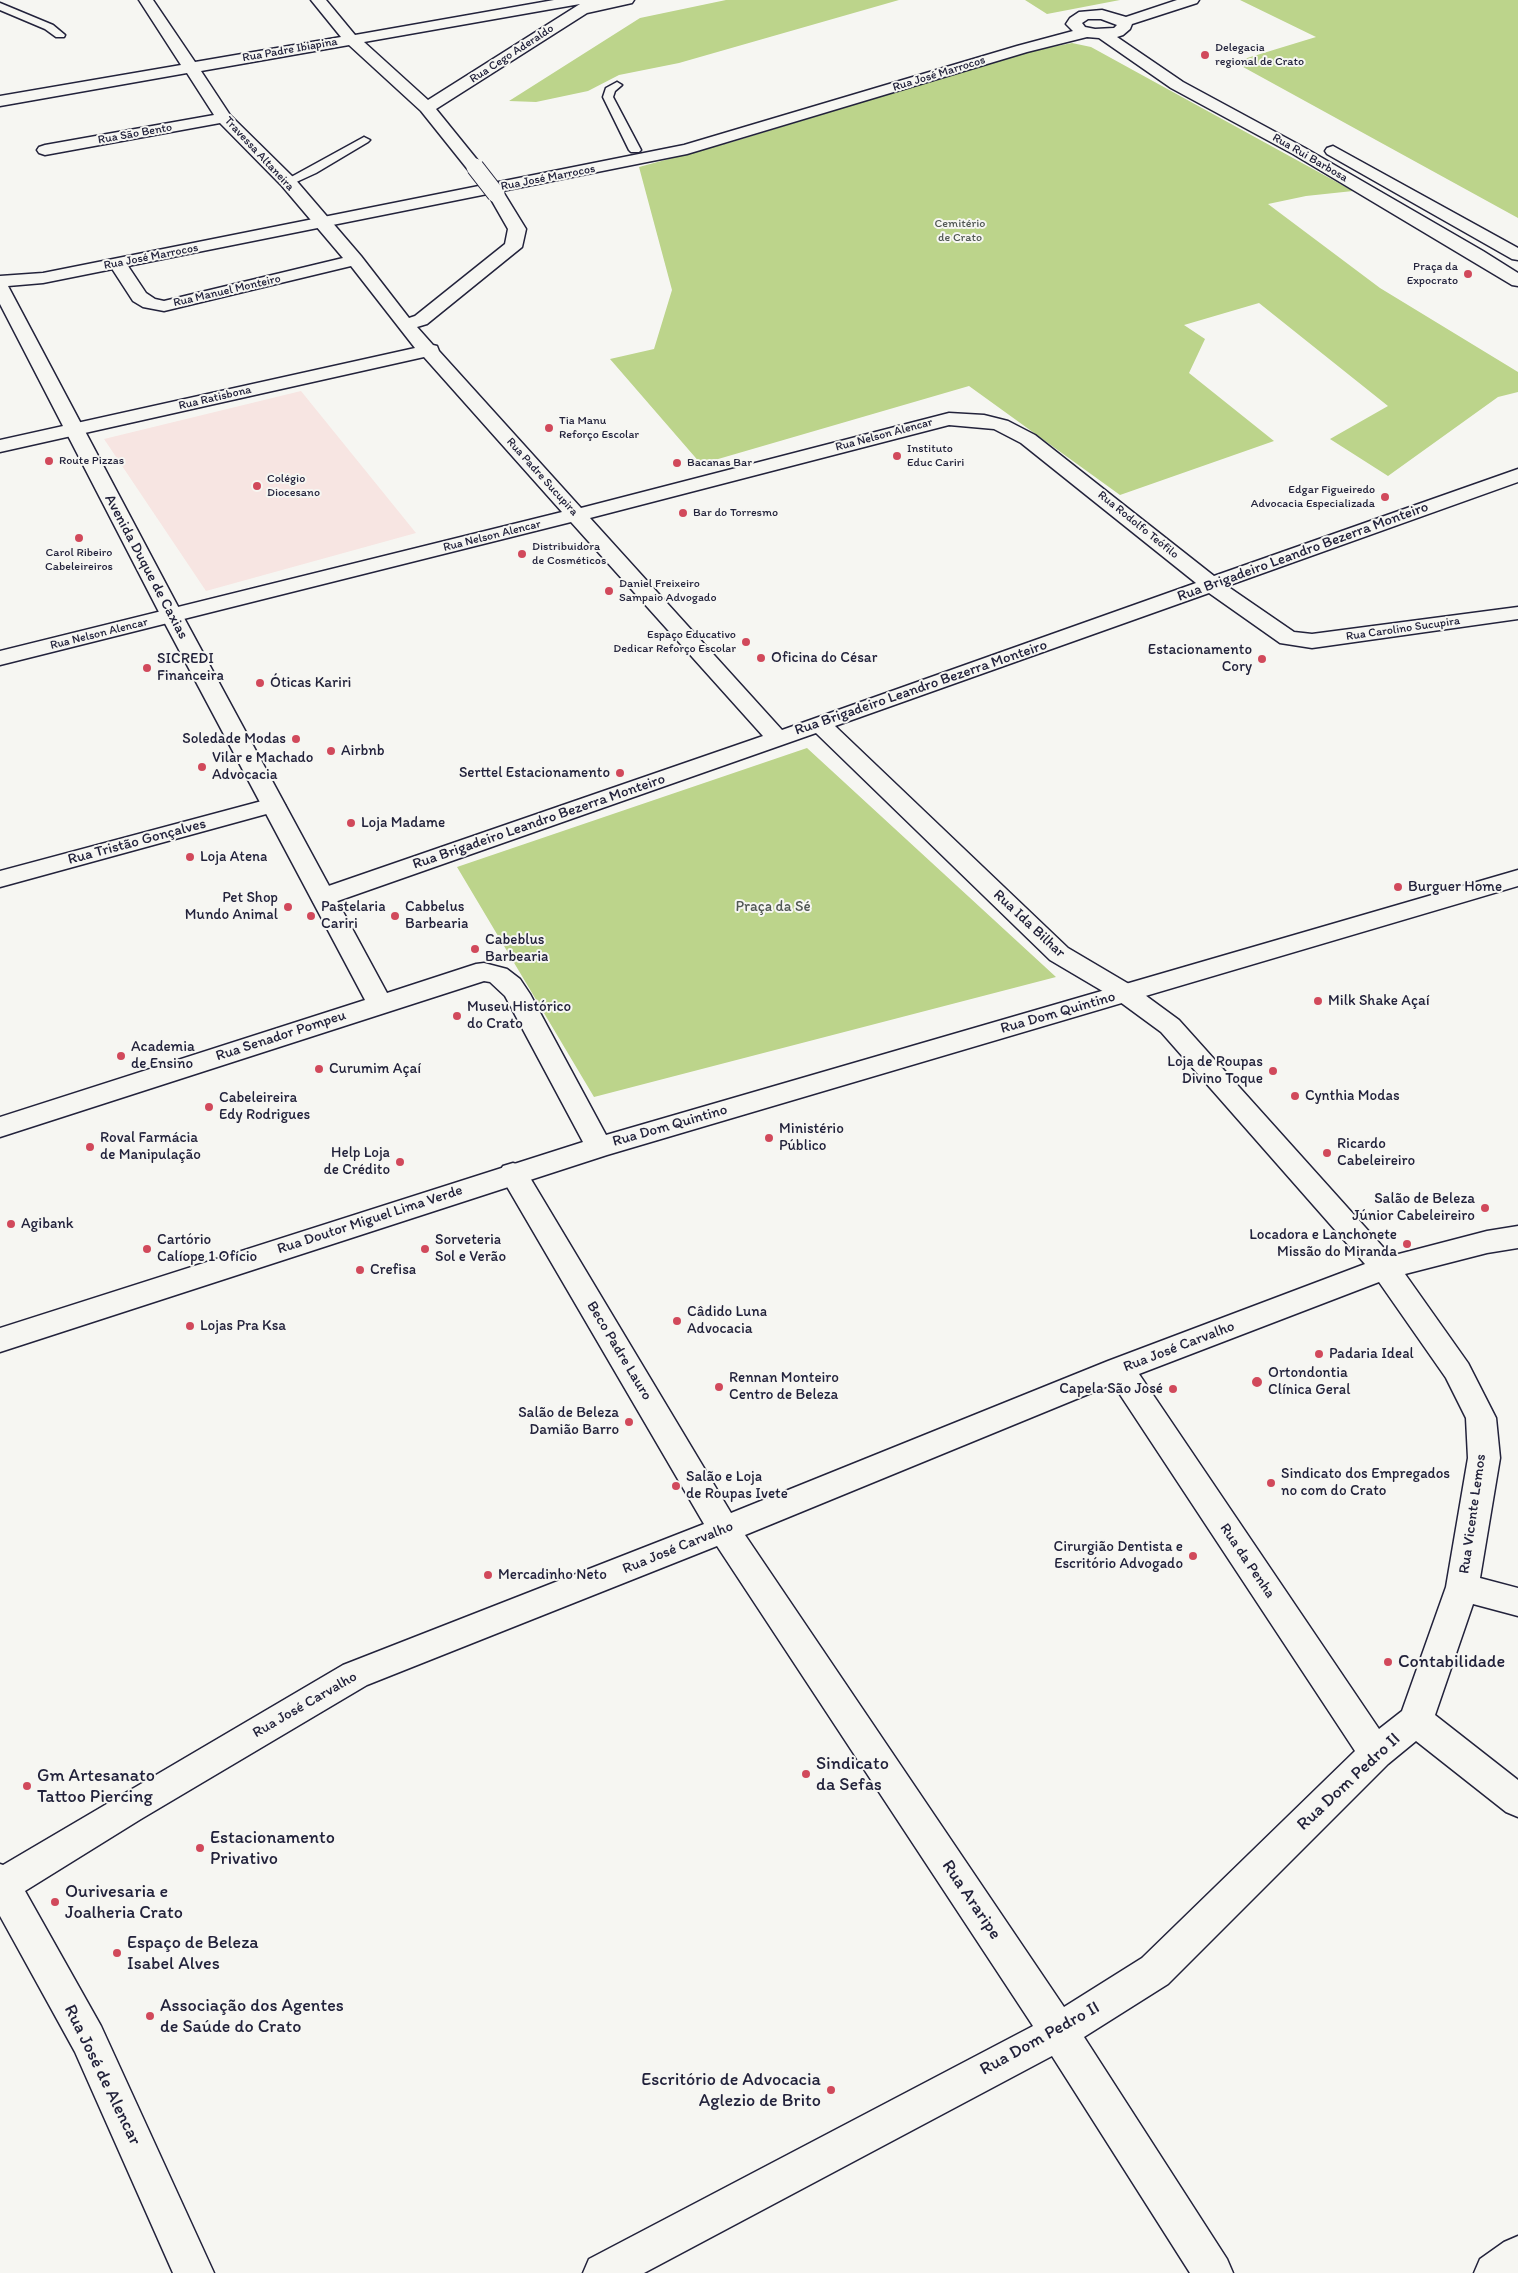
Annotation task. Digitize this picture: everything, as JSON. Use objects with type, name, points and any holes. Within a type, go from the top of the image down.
[{"type":"street","name":"Travessa Altaneira","points":[[146,0],[193,68],[224,118],[288,182],[317,218]]},
{"type":"street","points":[[318,0],[351,39],[427,108],[496,194],[517,229],[513,247],[421,320],[405,325]]},
{"type":"street","name":"Rua Cego Aderaldo","points":[[427,108],[581,5],[597,0]]},
{"type":"street","name":"Rua Padre Ibiapina","points":[[0,102],[351,39],[627,0]]},
{"type":"street","name":"Rua José Marrocos","points":[[0,281],[32,268],[648,158],[1085,16],[1154,0]]},
{"type":"street","name":"Rua José Marrocos","points":[[0,281],[43,278],[118,264],[317,218],[697,135],[756,124],[1022,49],[1095,33],[1118,32],[1124,24],[1192,0]]},
{"type":"street","points":[[1095,33],[1080,30],[1074,24],[1085,16],[1111,16],[1124,24],[1152,52],[1247,105]]},
{"type":"street","name":"Rua Rui Barbosa","points":[[1095,33],[1177,85],[1299,151],[1477,255],[1518,282]]},
{"type":"street","points":[[1177,85],[1195,77]]},
{"type":"street","name":"Rua São Bento","points":[[46,150],[224,118]]},
{"type":"street","name":"Rua Rui Barbosa","points":[[1317,142],[1518,255]]},
{"type":"street","name":"Rua Padre Sucupira","points":[[317,218],[355,260],[405,325],[430,350],[778,738]]},
{"type":"street","name":"Rua Manuel Monteiro","points":[[118,264],[144,302],[164,306],[355,260]]},
{"type":"street","name":"Avenida Duque de Caxias","points":[[0,287],[172,616],[380,1004]]},
{"type":"street","name":"Rua Ratisbona","points":[[0,446],[430,350]]},
{"type":"street","name":"Rua Nelson Alencar","points":[[0,658],[576,515],[938,421],[949,419],[984,421]]},
{"type":"street","name":"Rua Rodolfo Teófilo","points":[[984,421],[1001,425],[1028,440],[1117,508],[1212,585],[1288,638]]},
{"type":"street","name":"Rua Brigadeiro Leandro Bezerra Monteiro","points":[[323,897],[820,724],[1518,475]]},
{"type":"street","name":"Rua Carolino Sucupira","points":[[1288,638],[1312,641],[1327,640],[1518,613]]},
{"type":"street","name":"Rua Ida Bilhar","points":[[820,724],[1059,954],[1126,994],[1170,1026],[1385,1268]]},
{"type":"street","name":"Rua Tristão Gonçalves","points":[[0,861],[269,797]]},
{"type":"street","name":"Rua Tristão Gonçalves","points":[[0,879],[269,797]]},
{"type":"street","name":"Rua Dom Quintino","points":[[599,1147],[1518,878]]},
{"type":"street","name":"Rua Senador Pompeu","points":[[0,1128],[476,973],[494,973],[511,985],[599,1147]]},
{"type":"street","name":"Rua Doutor Miguel Lima Verde","points":[[0,1340],[599,1147]]},
{"type":"street","name":"Beco Padre Lauro","points":[[513,1174],[724,1530]]},
{"type":"street","name":"Rua José Carvalho","points":[[1,1885],[355,1675],[724,1530],[1119,1369],[1385,1268],[1487,1242],[1518,1237]]},
{"type":"street","name":"Rua Vicente Lemos","points":[[1385,1268],[1456,1371],[1481,1418],[1484,1458],[1462,1587],[1416,1720]]},
{"type":"street","name":"Rua da Penha","points":[[1119,1369],[1376,1753]]},
{"type":"street","name":"Rua Araripe","points":[[724,1530],[1059,2032],[1213,2273]]},
{"type":"street","points":[[1462,1587],[1518,1602]]},
{"type":"street","points":[[1416,1720],[1518,1801]]},
{"type":"street","name":"Rua Dom Pedro II","points":[[603,2273],[1059,2032],[1154,1971],[1376,1753],[1416,1720]]},
{"type":"street","name":"Rua José de Alencar","points":[[1,1885],[88,2039],[194,2273]]},
{"type":"street","points":[[1494,2273],[1518,2256]]},
{"type":"lane","points":[[0,6],[49,27],[60,34]]},
{"type":"lane","points":[[617,85],[610,90],[608,97],[635,150]]},
{"type":"lane","points":[[288,182],[312,171],[364,140]]},
{"type":"shaded area","name":"Colégio Diocesano","points":[[301,391],[416,533],[206,591],[104,439]]},
{"type":"green space","points":[[726,0],[899,0],[679,63],[619,75],[588,91],[536,102],[509,101],[640,18]]},
{"type":"green space","points":[[1025,0],[1120,0],[1047,14]]},
{"type":"green space","points":[[1240,0],[1518,0],[1518,218],[1234,62],[1316,37]]},
{"type":"green space","name":"Cemitério de Crato","points":[[1072,43],[1091,47],[1353,191],[1306,196],[1268,204],[1380,288],[1518,372],[1518,392],[1498,397],[1388,476],[1330,439],[1388,406],[1259,303],[1184,325],[1205,339],[1189,373],[1274,441],[1120,495],[969,386],[701,464],[610,359],[654,349],[672,290],[639,167],[732,142],[1027,52]]},
{"type":"green space","name":"Praça da Sé","points":[[807,748],[1056,977],[594,1097],[457,867]]},
{"type":"place","name":"Delegacia regional de Crato","points":[[1205,55]]},
{"type":"place","name":"Praça da Expocrato","points":[[1468,274]]},
{"type":"place","name":"Tia Manu Reforço Escolar","points":[[549,428]]},
{"type":"place","name":"Instituto Educ Cariri","points":[[897,456]]},
{"type":"place","name":"Route Pizzas","points":[[49,461]]},
{"type":"place","name":"Bacanas Bar","points":[[677,463]]},
{"type":"place","name":"Colégio Diocesano","points":[[257,486]]},
{"type":"place","name":"Edgar Figueiredo Advocacia Especializada","points":[[1385,497]]},
{"type":"place","name":"Bar do Torresmo","points":[[683,513]]},
{"type":"place","name":"Carol Ribeiro Cabeleireiros","points":[[79,538]]},
{"type":"place","name":"Distribuidora de Cosméticos","points":[[522,554]]},
{"type":"place","name":"Daniel Freixeiro Sampaio Advogado","points":[[609,591]]},
{"type":"place","name":"Espaço Educativo Dedicar Reforço Escolar","points":[[746,642]]},
{"type":"place","name":"Oficina do César","points":[[761,658]]},
{"type":"place","name":"Estacionamento Cory","points":[[1262,659]]},
{"type":"place","name":"SICREDI Financeira","points":[[147,668]]},
{"type":"place","name":"Óticas Kariri","points":[[260,683]]},
{"type":"place","name":"Soledade Modas","points":[[296,739]]},
{"type":"place","name":"Airbnb","points":[[331,751]]},
{"type":"place","name":"Vilar e Machado Advocacia","points":[[202,767]]},
{"type":"place","name":"Serttel Estacionamento","points":[[620,773]]},
{"type":"place","name":"Loja Madame","points":[[351,823]]},
{"type":"place","name":"Loja Atena","points":[[190,857]]},
{"type":"place","name":"Burguer Home","points":[[1398,887]]},
{"type":"place","name":"Pet Shop Mundo Animal","points":[[288,907]]},
{"type":"place","name":"Pastelaria Cariri","points":[[311,916]]},
{"type":"place","name":"Cabbelus Barbearia","points":[[395,916]]},
{"type":"place","name":"Cabeblus Barbearia","points":[[475,949]]},
{"type":"place","name":"Milk Shake Açaí","points":[[1318,1001]]},
{"type":"place","name":"Museu Histórico do Crato","points":[[457,1016]]},
{"type":"place","name":"Academia de Ensino","points":[[121,1056]]},
{"type":"place","name":"Curumim Açaí","points":[[319,1069]]},
{"type":"place","name":"Loja de Roupas Divino Toque","points":[[1273,1071]]},
{"type":"place","name":"Cynthia Modas","points":[[1295,1096]]},
{"type":"place","name":"Cabeleireira Edy Rodrigues","points":[[209,1107]]},
{"type":"place","name":"Ministério Público","points":[[769,1138]]},
{"type":"place","name":"Roval Farmácia de Manipulação","points":[[90,1147]]},
{"type":"place","name":"Ricardo Cabeleireiro","points":[[1327,1153]]},
{"type":"place","name":"Help Loja de Crédito","points":[[400,1162]]},
{"type":"place","name":"Salão de Beleza Júnior Cabeleireiro","points":[[1485,1208]]},
{"type":"place","name":"Agibank","points":[[11,1224]]},
{"type":"place","name":"Locadora e Lanchonete Missão do Miranda","points":[[1407,1244]]},
{"type":"place","name":"Cartório Calíope 1 Ofício","points":[[147,1249]]},
{"type":"place","name":"Sorveteria Sol e Verão","points":[[425,1249]]},
{"type":"place","name":"Crefisa","points":[[360,1270]]},
{"type":"place","name":"Câdido Luna Advocacia","points":[[677,1321]]},
{"type":"place","name":"Lojas Pra Ksa","points":[[190,1326]]},
{"type":"place","name":"Padaria Ideal","points":[[1319,1354]]},
{"type":"place","name":"Ortondontia Clínica Geral","points":[[1257,1382]]},
{"type":"place","name":"Rennan Monteiro Centro de Beleza","points":[[719,1387]]},
{"type":"place","name":"Capela São José","points":[[1173,1389]]},
{"type":"place","name":"Salão de Beleza Damião Barro","points":[[629,1422]]},
{"type":"place","name":"Sindicato dos Empregados no com do Crato","points":[[1271,1483]]},
{"type":"place","name":"Salão e Loja de Roupas Ivete","points":[[676,1486]]},
{"type":"place","name":"Cirurgião Dentista e Escritório Advogado","points":[[1193,1556]]},
{"type":"place","name":"Mercadinho Neto","points":[[488,1575]]},
{"type":"place","name":"Contabilidade","points":[[1388,1662]]},
{"type":"place","name":"Sindicato da Sefas","points":[[806,1774]]},
{"type":"place","name":"Gm Artesanato Tattoo Piercing","points":[[27,1786]]},
{"type":"place","name":"Estacionamento Privativo","points":[[200,1848]]},
{"type":"place","name":"Ourivesaria e Joalheria Crato","points":[[55,1902]]},
{"type":"place","name":"Espaço de Beleza Isabel Alves","points":[[117,1953]]},
{"type":"place","name":"Associação dos Agentes de Saúde do Crato","points":[[150,2016]]},
{"type":"place","name":"Escritório de Advocacia Aglezio de Brito","points":[[831,2090]]}]
